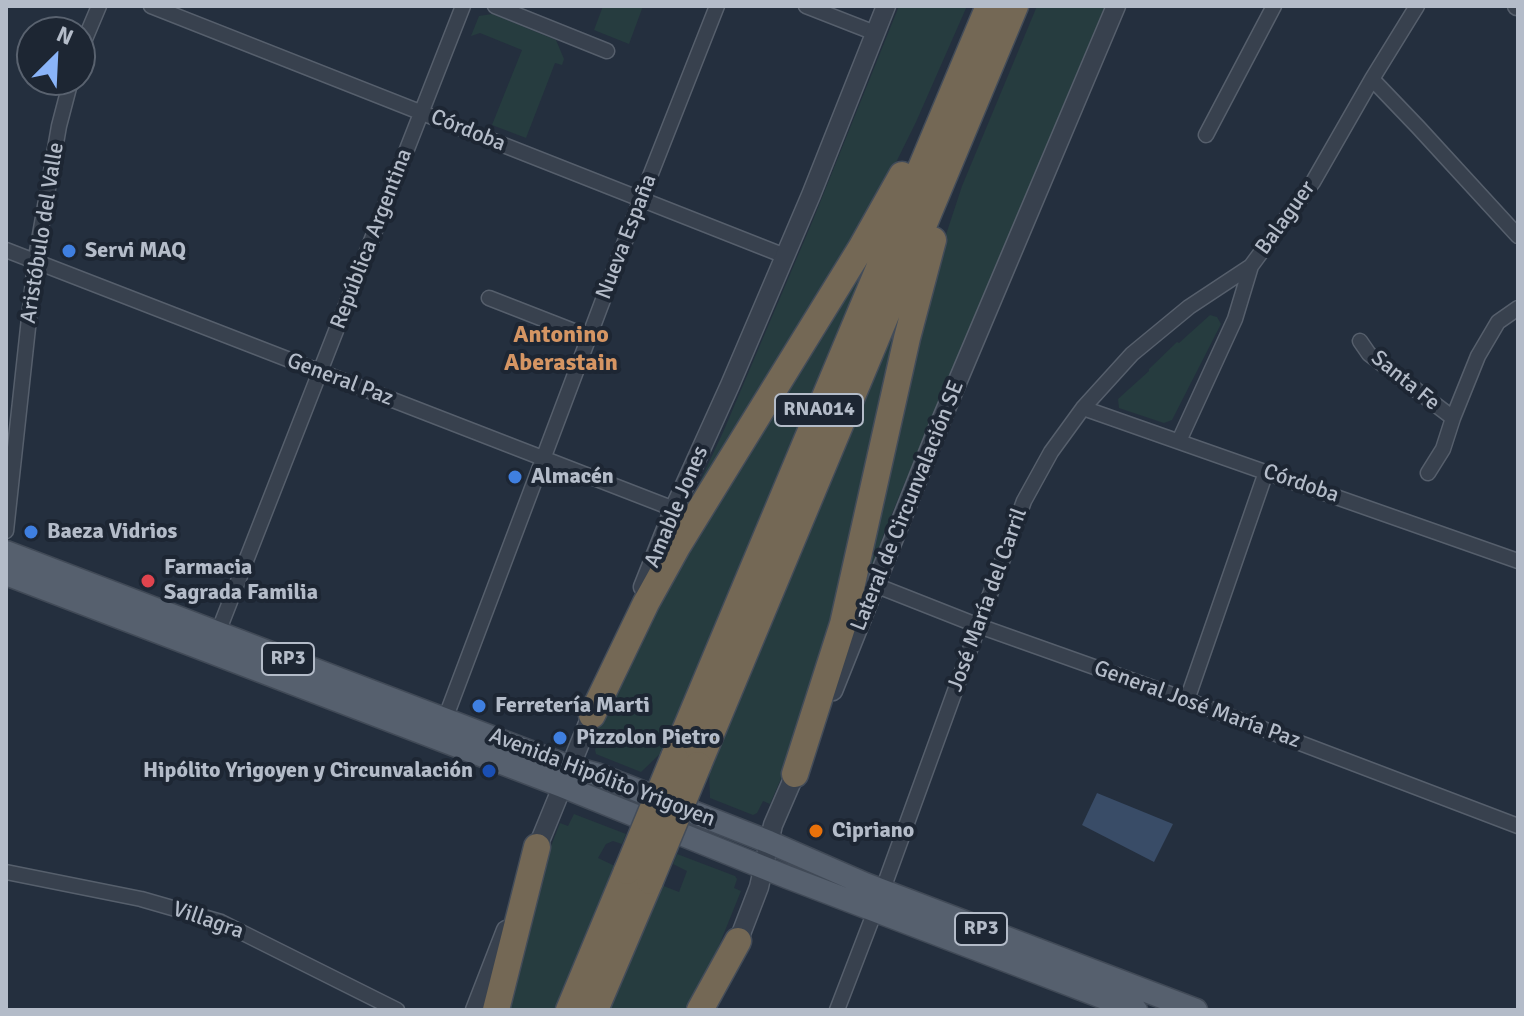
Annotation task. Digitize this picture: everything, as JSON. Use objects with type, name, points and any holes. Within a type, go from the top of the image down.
[{"type":"highway","name":"RNA014","points":[[686,761],[975,104],[1015,6]]},
{"type":"highway","name":"RNA014","points":[[569,1010],[638,876],[988,7]]},
{"type":"highway","points":[[592,715],[677,547],[861,248],[964,64]]},
{"type":"highway","points":[[795,774],[843,624],[912,316],[975,104]]},
{"type":"highway","points":[[496,1010],[537,847]]},
{"type":"highway","name":"RNA014","points":[[595,1010],[638,876]]},
{"type":"highway","points":[[700,1010],[738,941]]},
{"type":"main road","name":"Avenida Hipólito Yrigoyen","points":[[6,552],[214,642],[566,776],[764,867],[879,901],[1196,1010]]},
{"type":"main road","name":"Avenida Hipólito Yrigoyen","points":[[6,574],[214,642]]},
{"type":"main road","name":"Avenida Hipólito Yrigoyen","points":[[566,776],[596,774],[769,842],[879,901],[1136,1010]]},
{"type":"street","name":"Córdoba","points":[[151,6],[785,256]]},
{"type":"street","name":"República Argentina","points":[[214,642],[463,6]]},
{"type":"street","points":[[495,6],[607,51]]},
{"type":"street","name":"Nueva España","points":[[442,729],[641,199],[717,6]]},
{"type":"street","points":[[806,6],[875,33]]},
{"type":"street","name":"Amable Jones","points":[[475,1010],[537,847],[674,509],[785,256],[886,6]]},
{"type":"street","name":"Lateral de Circunvalación SE","points":[[710,1010],[759,887],[773,825],[818,726],[940,423],[1116,6]]},
{"type":"street","points":[[1206,135],[1274,6]]},
{"type":"street","name":"Balaguer","points":[[1179,441],[1235,319],[1251,266],[1313,182],[1417,6]]},
{"type":"street","points":[[1372,79],[1518,236]]},
{"type":"street","name":"Aristóbulo del Valle","points":[[6,531],[35,263],[67,96]]},
{"type":"street","name":"General Paz","points":[[6,250],[674,509]]},
{"type":"street","name":"José María del Carril","points":[[837,1010],[1024,501],[1051,452],[1083,408],[1132,354],[1189,307],[1251,266]]},
{"type":"street","points":[[489,298],[589,337]]},
{"type":"street","points":[[1428,473],[1443,449],[1478,356],[1498,322],[1518,308]]},
{"type":"street","name":"Santa Fe","points":[[1360,341],[1369,354],[1453,418]]},
{"type":"street","name":"Córdoba","points":[[1083,408],[1518,561]]},
{"type":"street","points":[[1187,700],[1266,472]]},
{"type":"street","name":"General José María Paz","points":[[875,585],[1518,826]]},
{"type":"street","name":"Villagra","points":[[6,872],[141,899],[221,922],[397,1010]]},
{"type":"green space","points":[[603,6],[643,6],[629,44],[594,30]]},
{"type":"green space","points":[[899,6],[967,6],[916,122],[873,209],[690,503],[813,220]]},
{"type":"green space","points":[[1037,6],[1105,6],[888,523],[852,619],[934,271],[962,186]]},
{"type":"green space","points":[[492,14],[556,40],[564,59],[562,65],[555,63],[526,138],[492,125],[522,50],[480,33],[471,36],[479,16]]},
{"type":"green space","points":[[870,254],[662,752],[641,772],[596,754],[597,743],[593,741],[636,637]]},
{"type":"green space","points":[[915,277],[808,717],[770,804],[763,801],[753,815],[710,798],[709,770]]},
{"type":"green space","points":[[1210,315],[1217,317],[1221,324],[1172,420],[1164,423],[1119,408],[1118,399]]},
{"type":"green space","points":[[574,814],[626,834],[622,844],[613,841],[606,844],[598,858],[615,866],[556,1010],[501,1010],[546,859],[560,823],[568,826]]},
{"type":"green space","points":[[677,854],[735,876],[734,888],[741,891],[693,1010],[610,1010],[661,885],[679,892],[687,871],[673,864]]},
{"type":"water","points":[[1097,793],[1173,824],[1154,862],[1082,825]]},
{"type":"place","name":"Servi MAQ","points":[[69,251]]},
{"type":"place","name":"Almacén","points":[[515,477]]},
{"type":"place","name":"Baeza Vidrios","points":[[31,532]]},
{"type":"place","name":"Farmacia Sagrada Familia","points":[[148,581]]},
{"type":"place","name":"Ferretería Marti","points":[[479,706]]},
{"type":"place","name":"Pizzolon Pietro","points":[[560,738]]},
{"type":"place","name":"Hipólito Yrigoyen y Circunvalación","points":[[489,771]]},
{"type":"place","name":"Cipriano","points":[[816,831]]},
{"type":"district","name":"Antonino Aberastain","points":[[561,350]]}]
